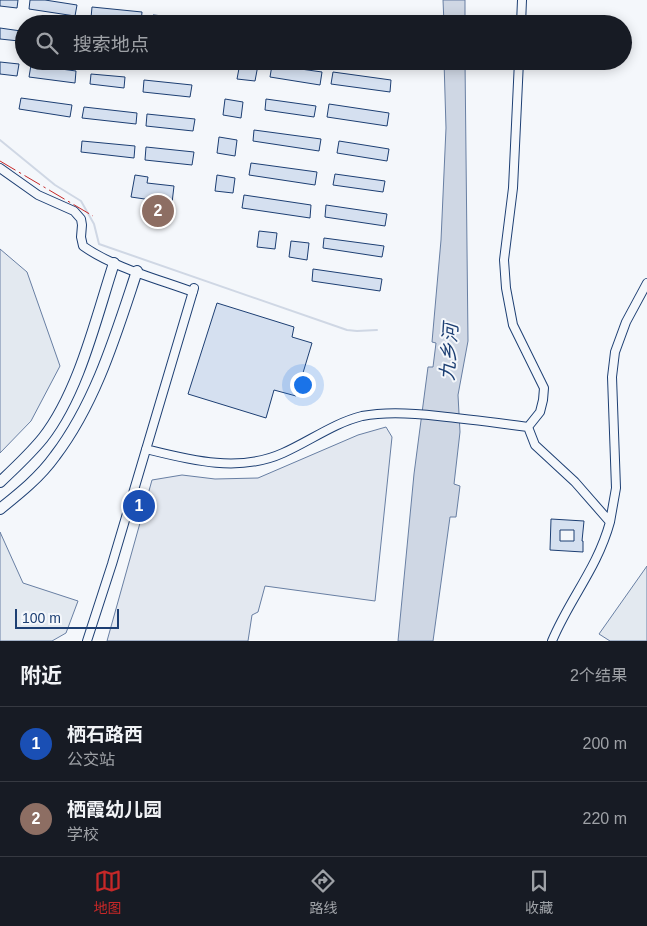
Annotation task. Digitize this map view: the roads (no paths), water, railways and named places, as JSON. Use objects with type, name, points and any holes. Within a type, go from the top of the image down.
[{"type":"main road","points":[[0,482],[19,466],[44,437],[63,405],[78,372],[114,262]]},
{"type":"main road","points":[[0,509],[23,491],[55,456],[86,406],[102,370],[137,271]]},
{"type":"street","points":[[521,15],[522,0]]},
{"type":"street","points":[[519,70],[512,188],[504,260],[506,288],[513,325],[544,388],[540,412],[528,427]]},
{"type":"street","points":[[0,168],[38,195],[74,211],[81,219],[83,246],[114,262],[194,290],[87,641]]},
{"type":"street","points":[[552,641],[559,624],[596,561],[610,522],[616,488],[612,377],[615,352],[626,322],[647,283]]},
{"type":"street","points":[[146,449],[182,458],[214,463],[252,462],[282,454],[330,428],[362,416],[392,413],[479,420],[528,427]]},
{"type":"street","points":[[528,427],[534,445],[575,482],[610,522]]},
{"type":"water","points":[[443,0],[465,0],[465,15],[444,15]]},
{"type":"water","name":"九乡河","points":[[444,70],[465,70],[468,341],[458,395],[460,432],[454,484],[460,486],[456,517],[450,517],[433,641],[398,641],[414,474],[428,367],[433,367],[436,343],[432,342],[441,240],[446,128]]},
{"type":"waterway","points":[[0,140],[55,185],[81,201],[94,224],[99,244],[347,330],[377,330]]},
{"type":"place","name":"栖霞幼儿园","points":[[158,211]]},
{"type":"place","name":"栖石路西","points":[[139,506]]}]
